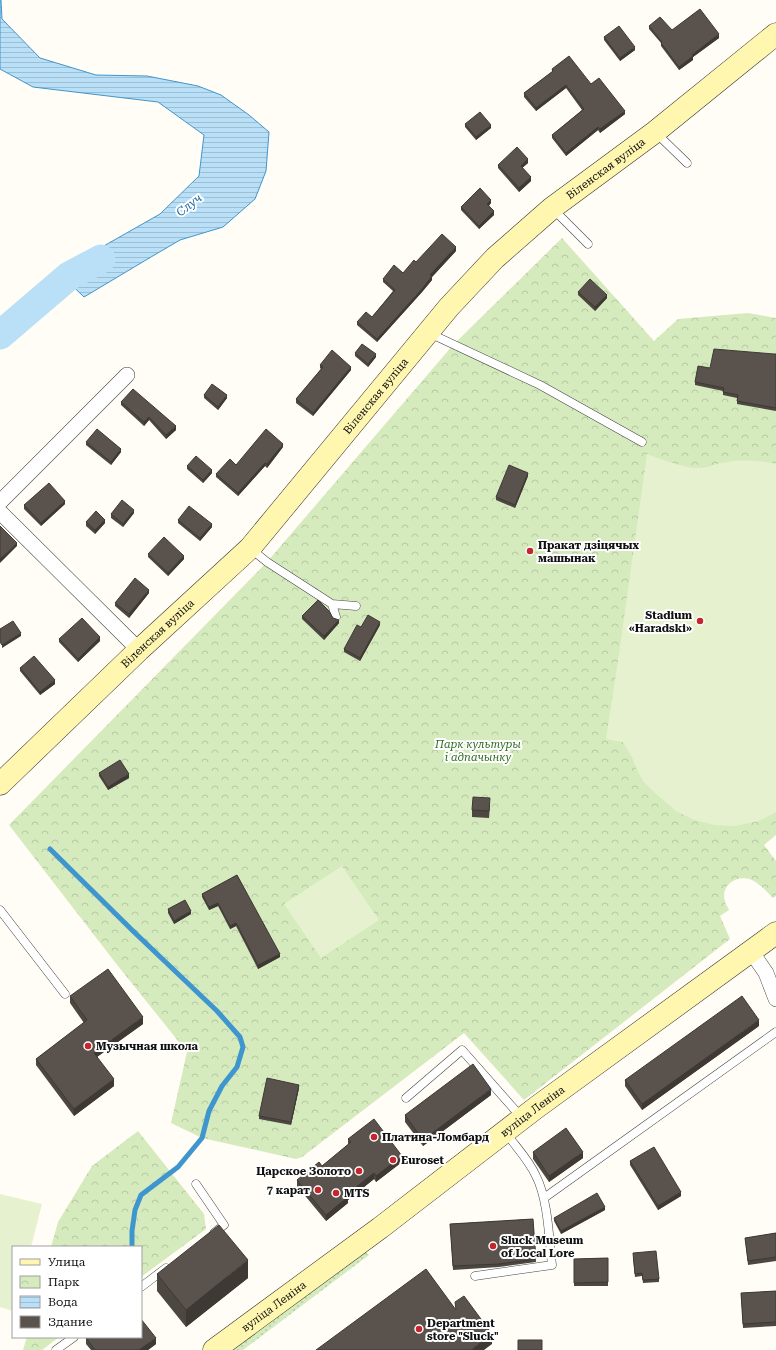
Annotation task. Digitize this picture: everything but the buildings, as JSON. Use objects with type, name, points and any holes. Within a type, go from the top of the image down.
[{"type":"main road","name":"Віленская вуліца","points":[[0,784],[139,650],[250,548],[449,307],[495,258],[552,208],[654,132],[776,34]]},
{"type":"main road","name":"вуліца Леніна","points":[[214,1350],[368,1237],[522,1119],[776,933]]},
{"type":"street","points":[[0,502],[126,375]]},
{"type":"street","points":[[0,512],[139,650]]},
{"type":"street","points":[[751,951],[766,973],[776,999]]},
{"type":"lane","points":[[654,132],[687,163]]},
{"type":"lane","points":[[552,208],[588,244]]},
{"type":"lane","points":[[428,333],[540,385],[642,442]]},
{"type":"lane","points":[[250,548],[263,559],[332,604],[356,606]]},
{"type":"lane","points":[[332,604],[336,617]]},
{"type":"lane","points":[[0,910],[66,994]]},
{"type":"lane","points":[[544,1198],[776,1032]]},
{"type":"lane","points":[[406,1098],[462,1050],[522,1119]]},
{"type":"lane","points":[[475,1276],[552,1265],[544,1198],[537,1176],[525,1157],[505,1132]]},
{"type":"lane","points":[[196,1184],[224,1225],[206,1238]]},
{"type":"lane","points":[[142,1286],[171,1265]]},
{"type":"lane","points":[[56,1350],[73,1338]]},
{"type":"green space","name":"Парк культуры і адпачынку","points":[[562,238],[654,341],[678,319],[748,313],[776,318],[776,835],[764,845],[776,861],[776,896],[773,898],[761,886],[752,880],[741,878],[731,882],[727,886],[724,895],[725,903],[729,910],[720,916],[730,939],[524,1100],[464,1033],[302,1157],[296,1159],[202,1138],[171,1123],[187,1052],[118,966],[9,825],[267,562],[453,345]]},
{"type":"green space","name":"Stadium «Haradski»","points":[[647,454],[673,463],[694,468],[703,468],[721,463],[742,461],[776,464],[776,812],[759,821],[735,826],[713,825],[692,819],[676,811],[643,781],[623,742],[606,739]]},
{"type":"green space","points":[[342,866],[379,920],[321,958],[284,904]]},
{"type":"green space","points":[[138,1131],[204,1214],[206,1229],[142,1276],[142,1246],[51,1246],[58,1222],[92,1166]]},
{"type":"green space","points":[[0,1194],[42,1204],[31,1246],[12,1246],[12,1311],[0,1307]]},
{"type":"green space","points":[[365,1251],[369,1255],[243,1350],[231,1350]]},
{"type":"green space","points":[[27,1338],[58,1338],[42,1350],[23,1350]]},
{"type":"water","points":[[0,0],[2,19],[40,58],[96,75],[147,76],[198,86],[221,95],[249,115],[269,132],[266,171],[255,199],[223,227],[180,240],[84,297],[58,272],[160,214],[199,176],[204,135],[158,102],[33,87],[0,69]]},
{"type":"waterway","name":"Случ","points":[[0,335],[69,276],[101,259]]},
{"type":"waterway","points":[[50,849],[217,1011],[240,1037],[243,1047],[237,1067],[222,1086],[209,1111],[202,1138],[178,1167],[141,1195],[135,1210],[132,1231],[132,1246]]},
{"type":"place","name":"Пракат дзіцячых машынак","points":[[530,551]]},
{"type":"place","name":"Stadium «Haradski»","points":[[700,621]]},
{"type":"place","name":"Музычная школа","points":[[88,1046]]},
{"type":"place","name":"Платина-Ломбард","points":[[374,1137]]},
{"type":"place","name":"Euroset","points":[[393,1160]]},
{"type":"place","name":"Царское Золото","points":[[359,1171]]},
{"type":"place","name":"7 карат","points":[[318,1190]]},
{"type":"place","name":"MTS","points":[[336,1193]]},
{"type":"place","name":"Sluck Museum of Local Lore","points":[[493,1246]]},
{"type":"place","name":"Department store \"Sluck\"","points":[[419,1329]]}]
